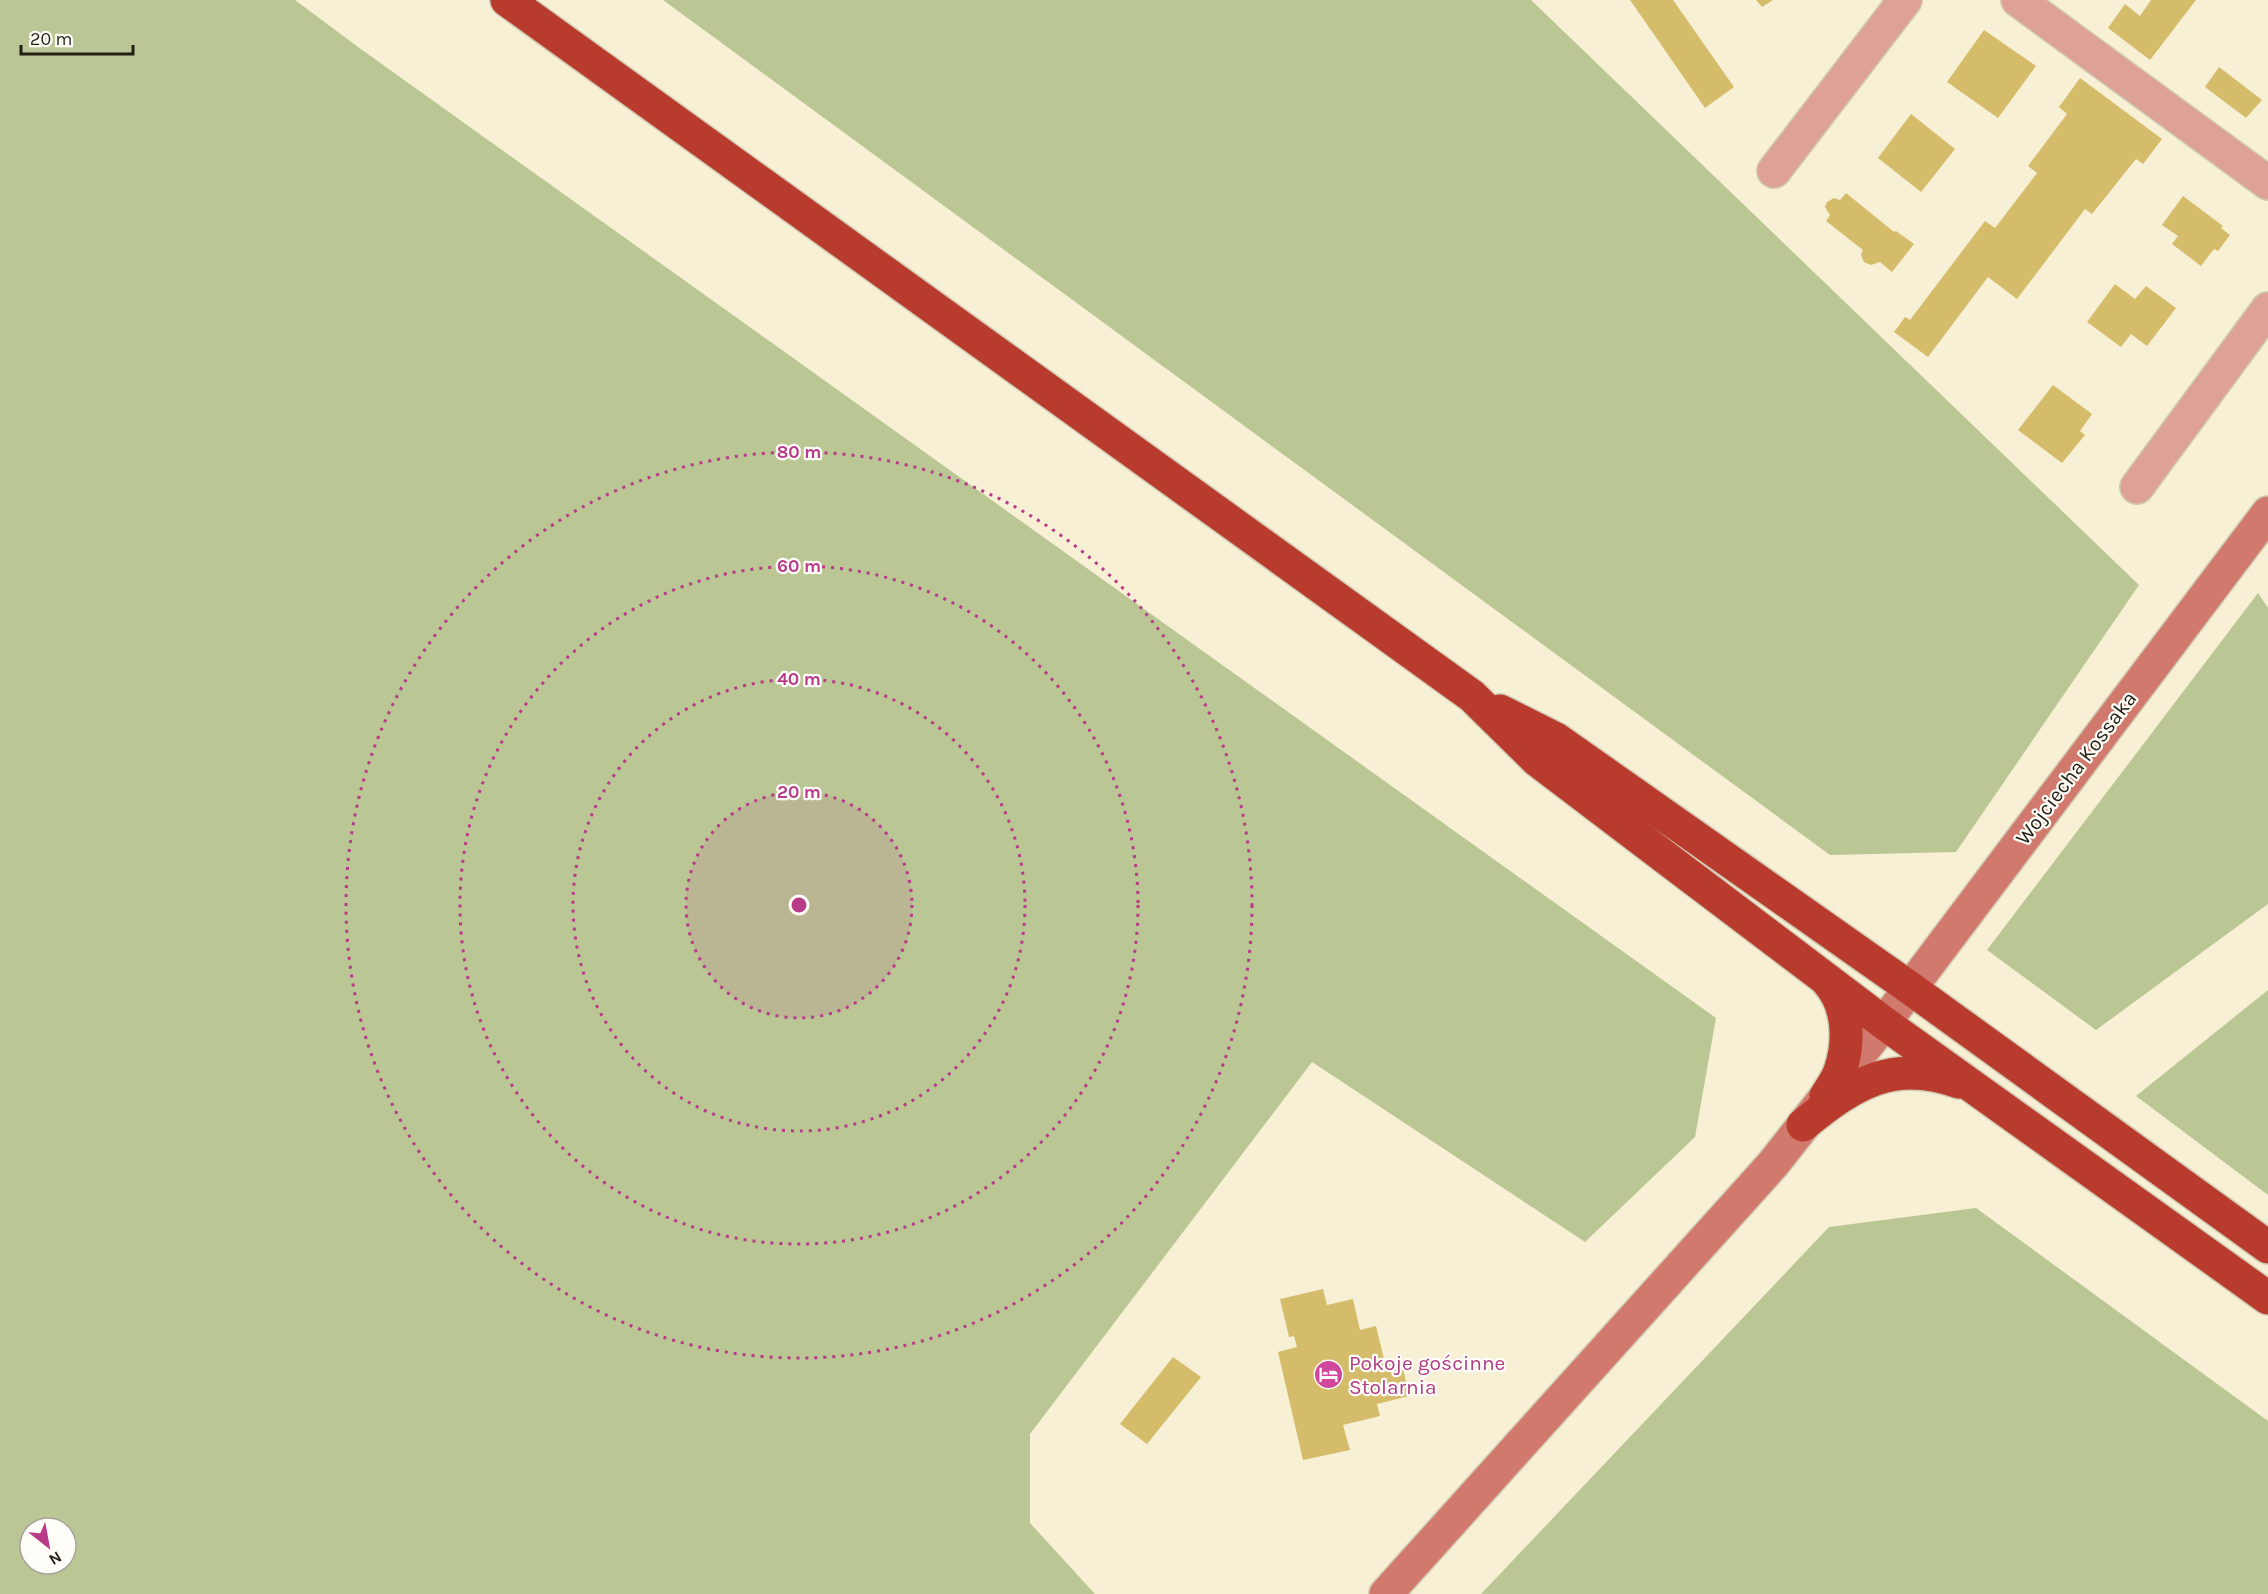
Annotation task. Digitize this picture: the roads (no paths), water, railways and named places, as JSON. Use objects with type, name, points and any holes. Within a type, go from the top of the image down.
[{"type":"highway","points":[[507,0],[1472,696],[1556,739],[1910,988],[2268,1247]]},
{"type":"highway","points":[[1472,696],[1537,760],[1884,1023],[2268,1298]]},
{"type":"highway","points":[[1823,976],[1834,989],[1844,1010],[1847,1033],[1840,1073],[1826,1096]]},
{"type":"highway","points":[[1803,1125],[1829,1103],[1860,1083],[1892,1073],[1922,1073],[1949,1078],[1975,1087]]},
{"type":"street","points":[[1774,171],[1905,0]]},
{"type":"street","points":[[2018,0],[2268,183]]},
{"type":"street","points":[[2137,487],[2268,309]]},
{"type":"street","name":"Wojciecha Kossaka","points":[[1386,1594],[1773,1164],[1884,1023],[2268,513]]},
{"type":"place","name":"Pokoje gościnne Stolarnia","points":[[1328,1375]]}]
